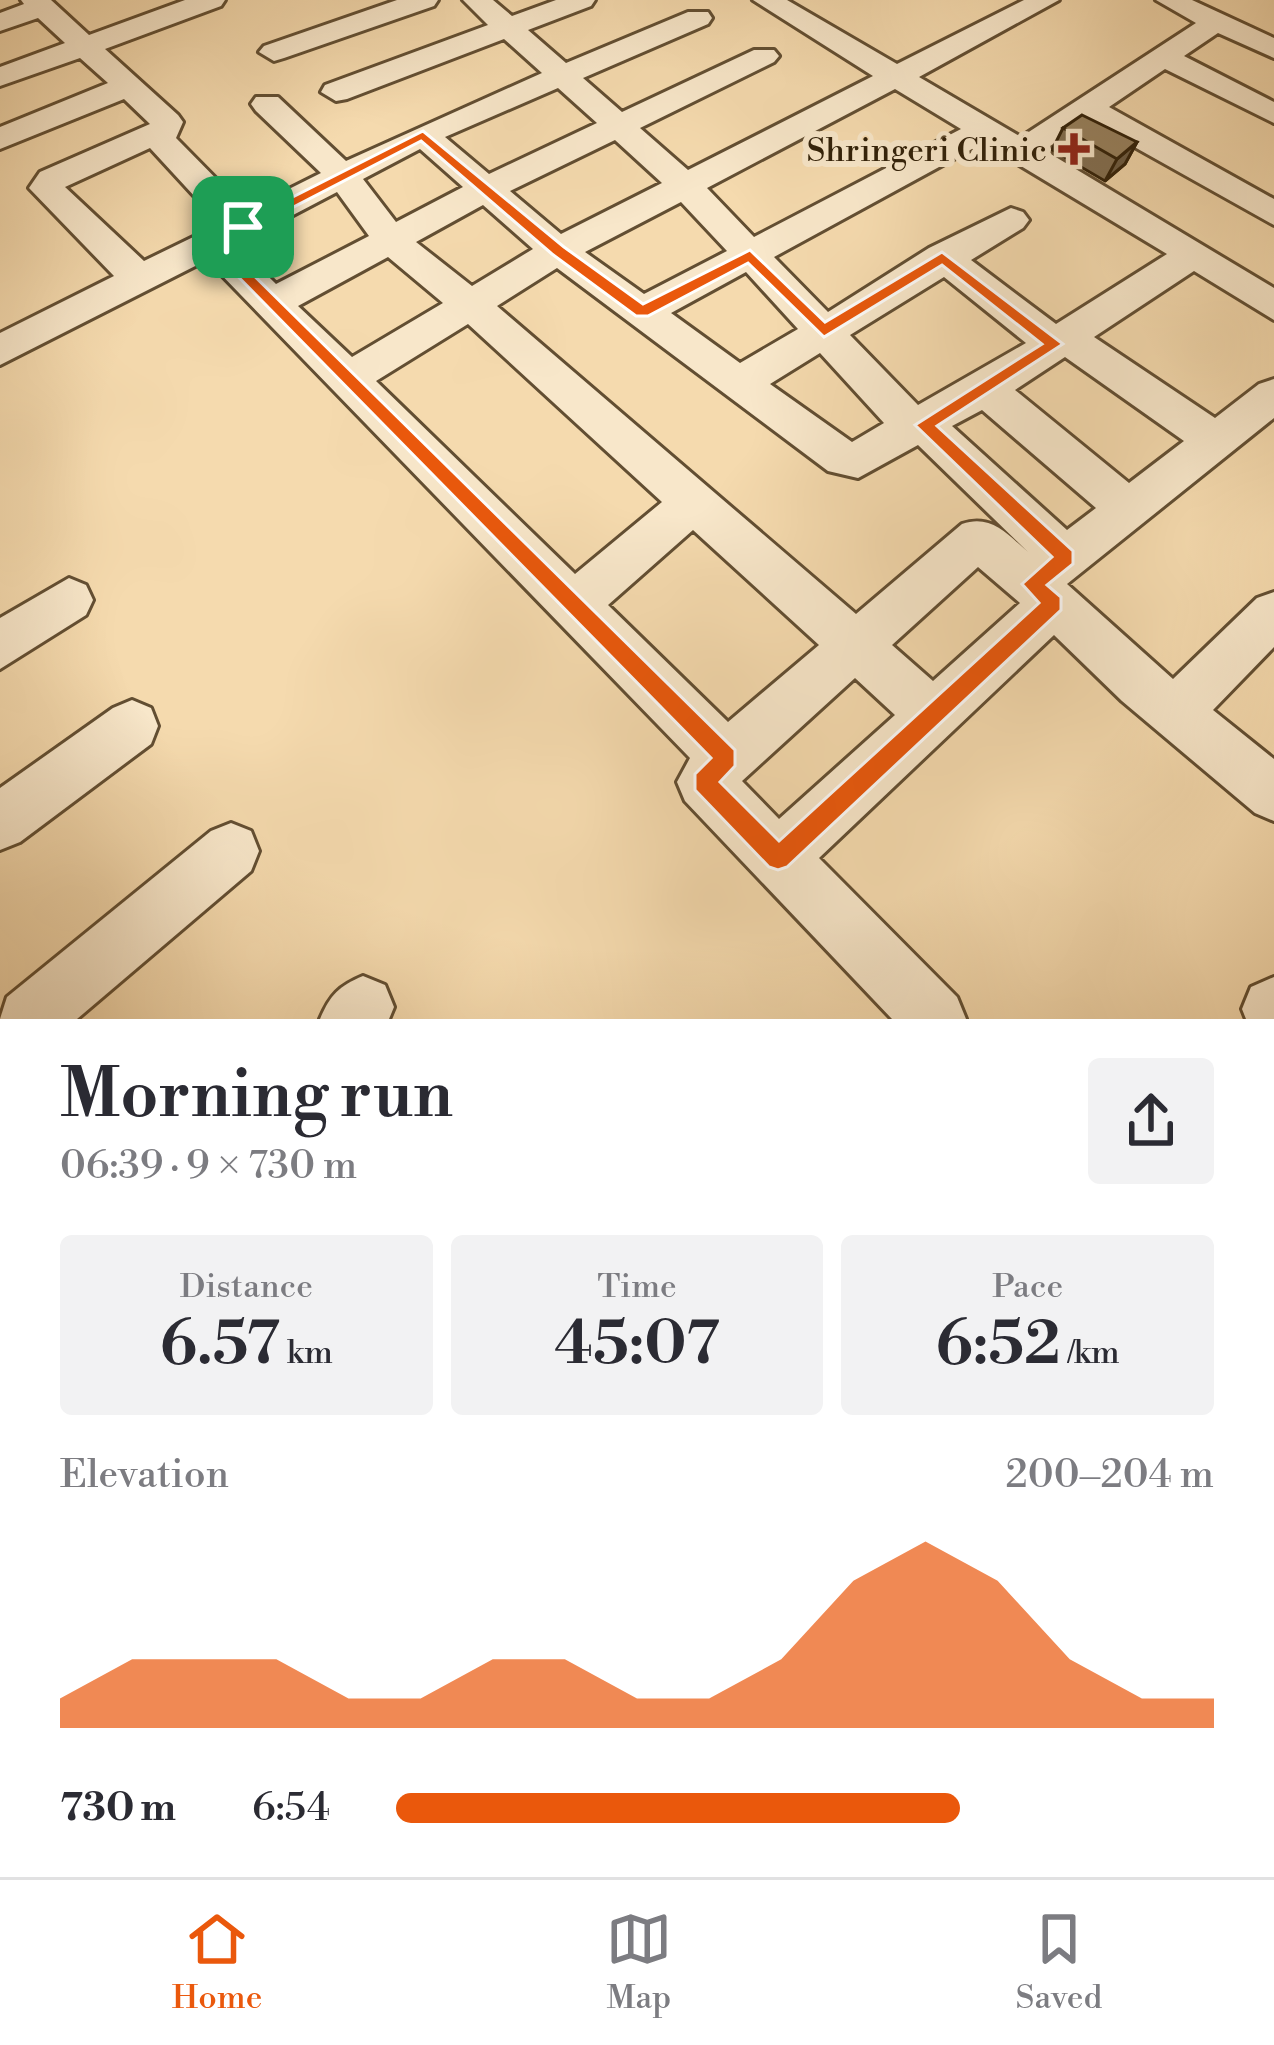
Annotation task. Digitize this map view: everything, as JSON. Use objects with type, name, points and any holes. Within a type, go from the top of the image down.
[{"type":"street","points":[[0,77],[211,0]]},
{"type":"street","points":[[332,0],[345,5],[359,0]]},
{"type":"street","points":[[274,52],[424,0]]},
{"type":"street","points":[[477,0],[685,185],[918,426],[1051,582],[1174,712],[1274,794]]},
{"type":"street","points":[[336,92],[581,0]]},
{"type":"street","points":[[766,0],[1274,306]]},
{"type":"street","points":[[1170,0],[1274,50]]},
{"type":"street","points":[[0,22],[39,3],[167,122],[158,139],[272,303],[727,758]]},
{"type":"street","points":[[348,379],[558,250],[1026,3]]},
{"type":"street","points":[[1020,152],[1163,57],[1274,11]]},
{"type":"street","points":[[0,350],[423,135],[698,18]]},
{"type":"street","points":[[272,303],[486,189],[764,56]]},
{"type":"street","points":[[1163,57],[1274,114]]},
{"type":"street","points":[[0,140],[128,86]]},
{"type":"street","points":[[267,104],[343,176],[390,240],[470,304],[935,716]]},
{"type":"street","points":[[1087,108],[1274,214]]},
{"type":"street","points":[[642,312],[983,130]]},
{"type":"street","points":[[140,279],[46,188],[52,180],[162,131]]},
{"type":"street","points":[[423,135],[558,250],[851,462],[985,388],[1194,254]]},
{"type":"street","points":[[739,383],[942,257],[1011,220]]},
{"type":"street","points":[[942,257],[1216,441]]},
{"type":"street","points":[[985,388],[1129,509]]},
{"type":"street","points":[[778,858],[935,716],[1051,582],[1129,509],[1216,441],[1269,408]]},
{"type":"street","points":[[574,604],[694,502]]},
{"type":"street","points":[[935,1019],[704,782],[978,538],[1051,582]]},
{"type":"street","points":[[0,646],[69,600]]},
{"type":"street","points":[[1174,712],[1274,614]]},
{"type":"street","points":[[0,822],[132,726]]},
{"type":"street","points":[[29,1019],[231,850]]},
{"type":"building","points":[[1082,115],[1137,142],[1117,159],[1063,128]]},
{"type":"place","name":"Shringeri Clinic","points":[[1074,149]]},
{"type":"route","points":[[423,135],[558,250],[642,312],[750,255],[824,331],[942,257],[1054,344],[924,425],[1066,558],[1032,584],[1054,603],[778,858],[704,782],[727,758],[212,242],[243,227],[423,135]]}]
